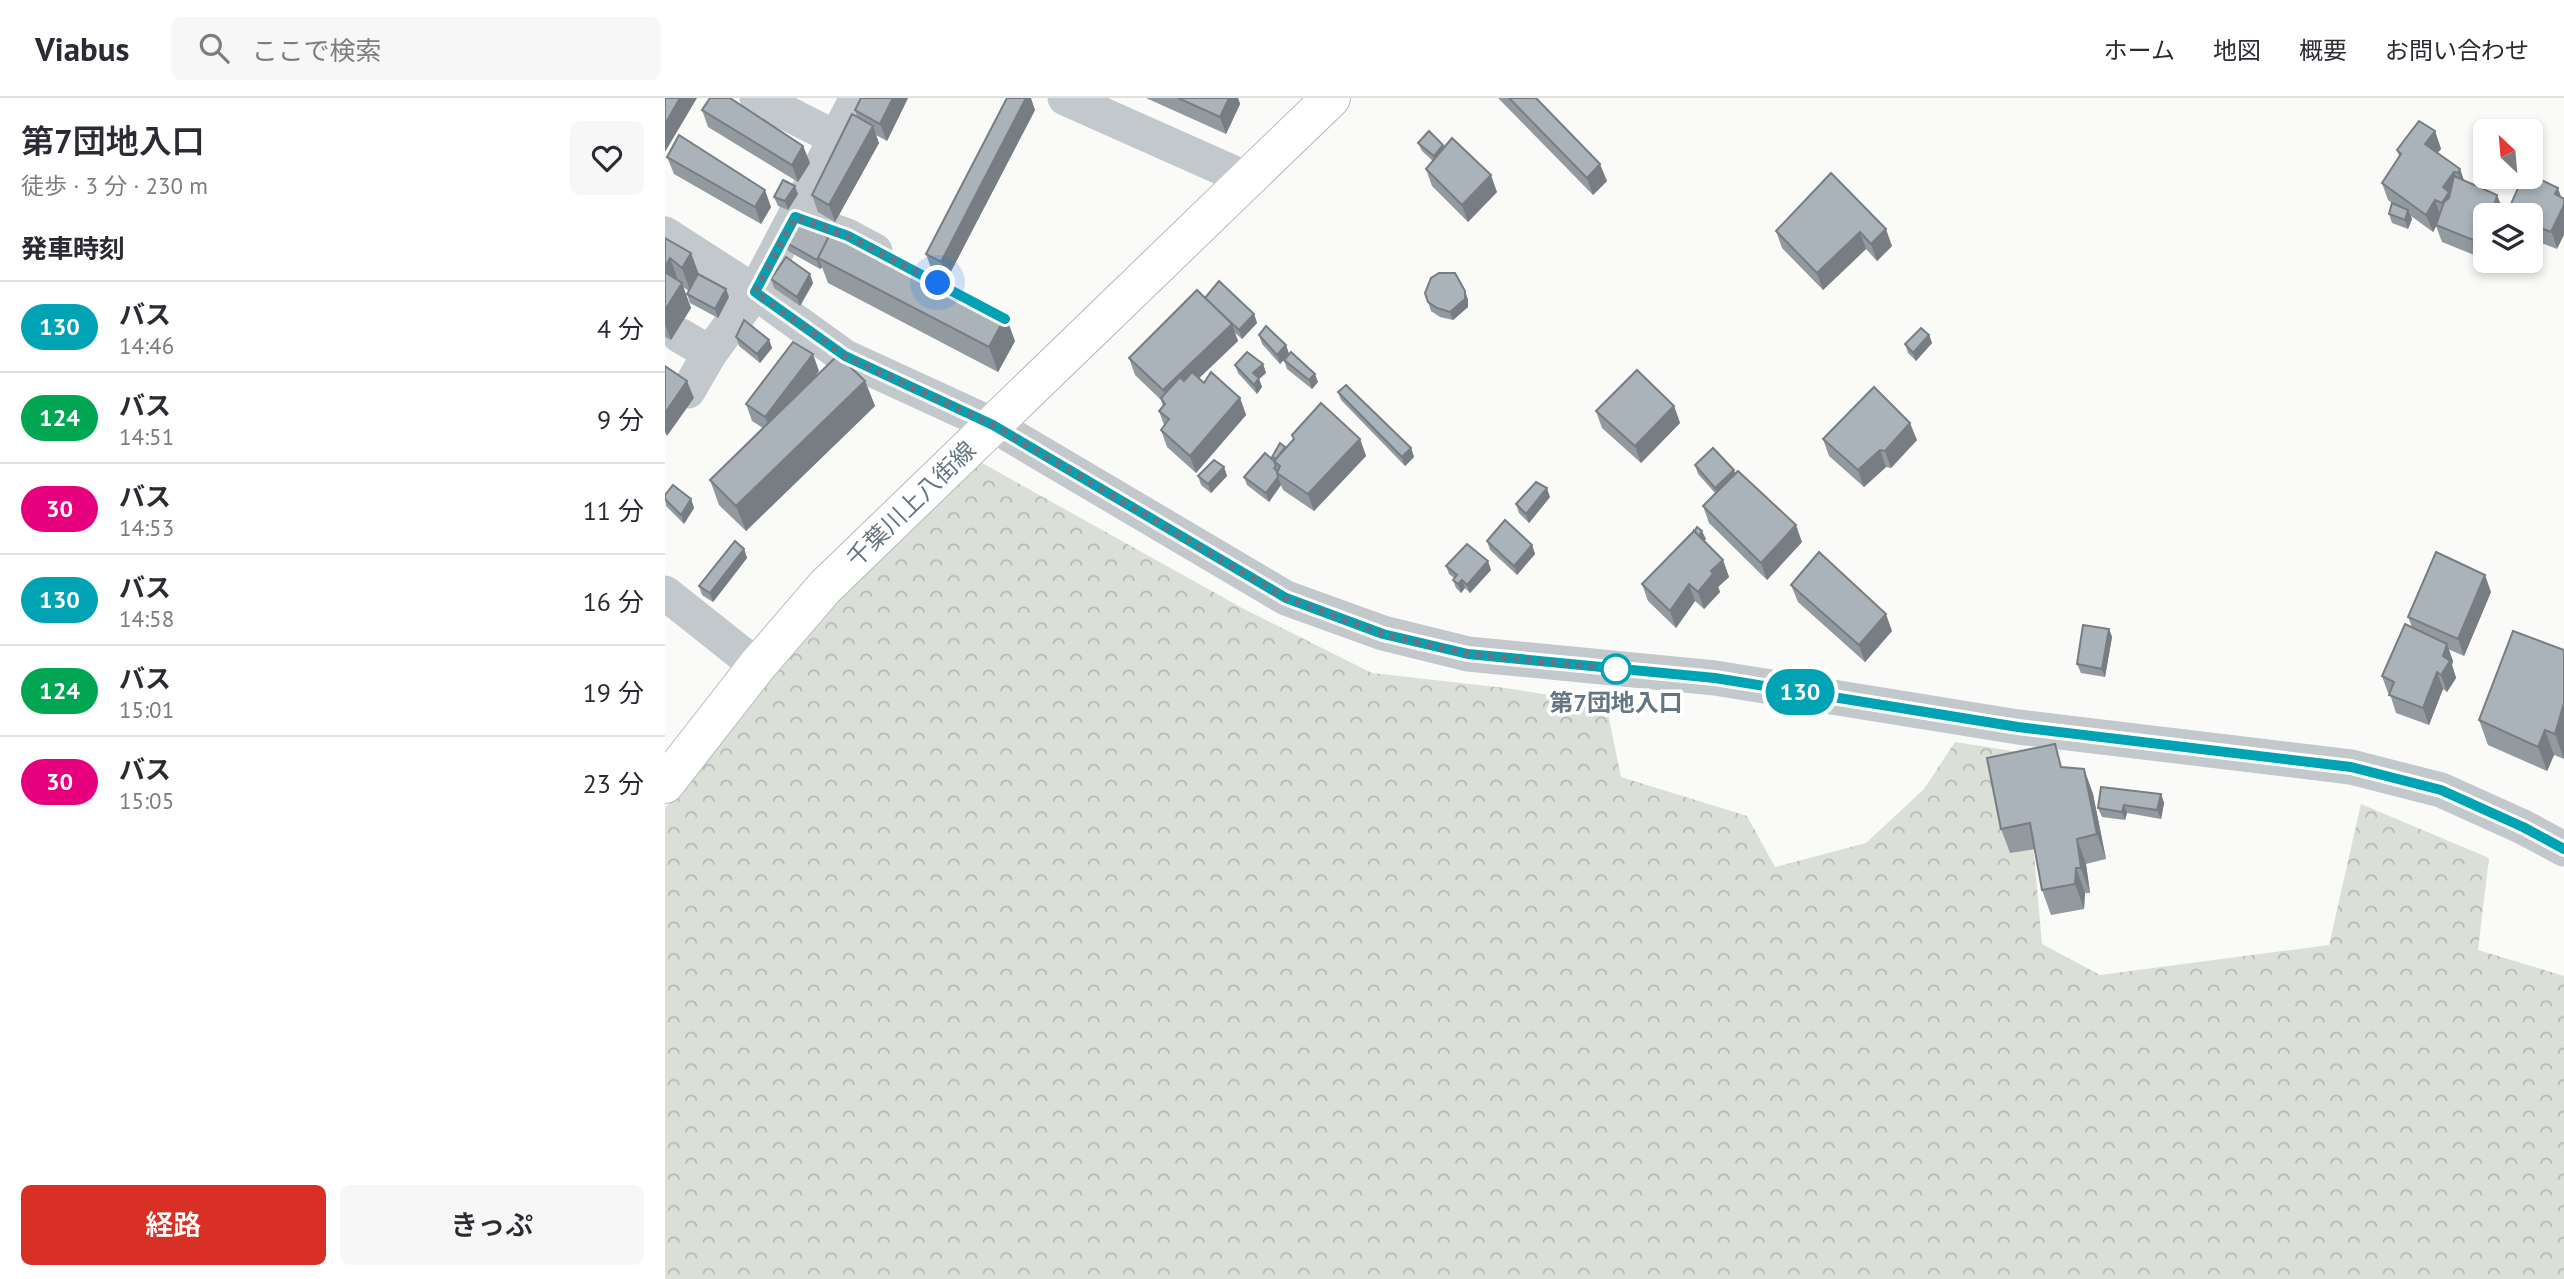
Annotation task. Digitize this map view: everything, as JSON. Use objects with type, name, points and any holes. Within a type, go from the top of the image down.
[{"type":"main road","name":"千葉川上八街線","points":[[665,784],[757,666],[825,587],[1331,98]]},
{"type":"street","points":[[757,98],[836,138]]},
{"type":"street","points":[[688,391],[710,353],[755,292],[857,98]]},
{"type":"street","points":[[1065,98],[1247,179]]},
{"type":"street","points":[[795,217],[848,236],[908,268]]},
{"type":"street","points":[[665,234],[755,292],[845,356],[993,425],[1286,598],[1383,634],[1468,654],[1715,678],[2018,727],[2351,767],[2441,790],[2523,827],[2564,849]]},
{"type":"street","points":[[680,335],[710,353]]},
{"type":"street","points":[[665,593],[757,666]]},
{"type":"green space","points":[[975,459],[1242,608],[1372,673],[1505,688],[1606,704],[1621,777],[1747,816],[1775,867],[1866,843],[1924,789],[1955,742],[2025,753],[2042,944],[2100,975],[2329,945],[2361,804],[2489,858],[2478,950],[2564,976],[2564,1279],[665,1279],[665,808],[807,623]]},
{"type":"building","points":[[665,98],[680,98],[665,124]]},
{"type":"building","points":[[710,98],[730,98],[803,146],[792,165],[702,110]]},
{"type":"building","points":[[861,98],[893,98],[880,124],[855,110]]},
{"type":"building","points":[[1007,98],[1026,98],[941,262],[926,254]]},
{"type":"building","points":[[1178,98],[1229,98],[1220,117]]},
{"type":"building","points":[[1509,98],[1536,98],[1600,164],[1587,178]]},
{"type":"building","points":[[852,114],[873,126],[829,205],[812,195]]},
{"type":"building","points":[[2419,121],[2435,131],[2425,144],[2460,169],[2458,173],[2454,172],[2443,187],[2449,192],[2442,203],[2435,200],[2426,215],[2382,183],[2401,154],[2397,150]]},
{"type":"building","points":[[1429,131],[1443,145],[1434,156],[1418,143]]},
{"type":"building","points":[[679,135],[765,190],[755,207],[667,157]]},
{"type":"building","points":[[1452,138],[1491,175],[1462,205],[1426,169]]},
{"type":"building","points":[[1831,173],[1886,229],[1871,244],[1860,232],[1817,273],[1776,231]]},
{"type":"building","points":[[2454,176],[2473,184],[2473,189],[2483,189],[2497,195],[2495,203],[2473,203],[2473,240],[2436,225],[2444,202],[2449,198]]},
{"type":"building","points":[[783,180],[795,186],[785,201],[774,197]]},
{"type":"building","points":[[2543,181],[2558,188],[2555,194],[2564,199],[2564,205],[2551,232],[2543,229],[2543,203],[2511,203],[2518,189],[2543,189]]},
{"type":"building","points":[[2392,203],[2408,210],[2405,220],[2389,214]]},
{"type":"building","points":[[798,220],[829,238],[817,260],[785,242]]},
{"type":"building","points":[[833,228],[1006,316],[989,347],[818,258]]},
{"type":"building","points":[[665,238],[691,253],[682,268],[670,258],[665,267]]},
{"type":"building","points":[[786,257],[810,274],[797,297],[771,279]]},
{"type":"building","points":[[665,272],[682,283],[665,310]]},
{"type":"building","points":[[1439,273],[1455,273],[1465,291],[1465,299],[1450,312],[1428,302],[1425,293],[1431,278]]},
{"type":"building","points":[[698,274],[726,289],[715,309],[687,294]]},
{"type":"building","points":[[1219,281],[1254,314],[1239,330],[1205,298]]},
{"type":"building","points":[[1197,290],[1232,324],[1163,390],[1129,358]]},
{"type":"building","points":[[744,320],[769,340],[757,354],[736,337]]},
{"type":"building","points":[[1266,326],[1286,345],[1277,355],[1259,335]]},
{"type":"building","points":[[1921,328],[1929,335],[1913,353],[1905,344]]},
{"type":"building","points":[[793,342],[813,354],[765,417],[746,404]]},
{"type":"building","points":[[1247,352],[1263,364],[1253,373],[1259,378],[1254,385],[1235,365]]},
{"type":"building","points":[[1291,352],[1315,374],[1309,380],[1284,360]]},
{"type":"building","points":[[838,355],[865,381],[736,506],[710,480]]},
{"type":"building","points":[[665,366],[687,381],[665,413]]},
{"type":"building","points":[[1637,370],[1674,406],[1635,446],[1596,411]]},
{"type":"building","points":[[1192,372],[1204,383],[1211,372],[1240,398],[1190,456],[1161,430],[1169,419],[1159,411],[1165,404],[1161,398],[1180,377],[1184,381]]},
{"type":"building","points":[[1346,385],[1411,448],[1402,457],[1338,392]]},
{"type":"building","points":[[1874,387],[1910,423],[1885,451],[1880,450],[1858,470],[1823,439]]},
{"type":"building","points":[[1321,403],[1360,439],[1308,494],[1277,473],[1280,466],[1274,461],[1294,439],[1292,435]]},
{"type":"building","points":[[1280,443],[1285,447],[1276,459],[1272,457]]},
{"type":"building","points":[[1713,448],[1734,470],[1715,488],[1695,465]]},
{"type":"building","points":[[1265,453],[1274,461],[1278,477],[1266,493],[1244,477]]},
{"type":"building","points":[[1214,460],[1224,467],[1208,484],[1198,476]]},
{"type":"building","points":[[1738,471],[1796,525],[1761,563],[1703,506]]},
{"type":"building","points":[[1536,482],[1547,488],[1526,514],[1516,504]]},
{"type":"building","points":[[673,485],[691,499],[681,515],[665,499]]},
{"type":"building","points":[[1505,520],[1532,545],[1514,566],[1487,541]]},
{"type":"building","points":[[1697,527],[1702,531],[1699,536],[1694,531]]},
{"type":"building","points":[[1694,531],[1723,560],[1711,571],[1713,574],[1698,592],[1689,584],[1670,611],[1642,584]]},
{"type":"building","points":[[735,541],[744,549],[710,593],[699,586]]},
{"type":"building","points":[[1467,544],[1488,561],[1467,585],[1462,580],[1458,584],[1453,580],[1457,575],[1446,566]]},
{"type":"building","points":[[1819,552],[1886,614],[1859,645],[1791,585]]},
{"type":"building","points":[[2436,552],[2485,575],[2458,639],[2408,617]]},
{"type":"building","points":[[2405,624],[2447,644],[2443,656],[2450,661],[2441,675],[2437,672],[2423,708],[2389,695],[2394,682],[2382,676]]},
{"type":"building","points":[[2083,625],[2109,629],[2102,669],[2077,664]]},
{"type":"building","points":[[2513,631],[2564,650],[2564,703],[2555,734],[2545,730],[2538,747],[2479,720]]},
{"type":"building","points":[[2055,744],[2061,767],[2084,769],[2097,834],[2077,839],[2081,868],[2076,868],[2075,884],[2042,890],[2030,823],[2001,829],[1987,758]]},
{"type":"building","points":[[2101,787],[2161,794],[2157,810],[2124,805],[2122,812],[2098,808]]},
{"type":"bus line","name":"130","points":[[1005,319],[848,236],[795,217],[755,292],[845,356],[993,425],[1286,598],[1383,634],[1468,654],[1715,678],[2018,727],[2351,767],[2441,790],[2523,827],[2564,849]]},
{"type":"place","name":"第7団地入口","points":[[1616,669]]},
{"type":"route","points":[[938,283],[848,236],[795,217],[755,292],[845,356],[993,425],[1286,598],[1383,634],[1468,654],[1616,669]]}]
